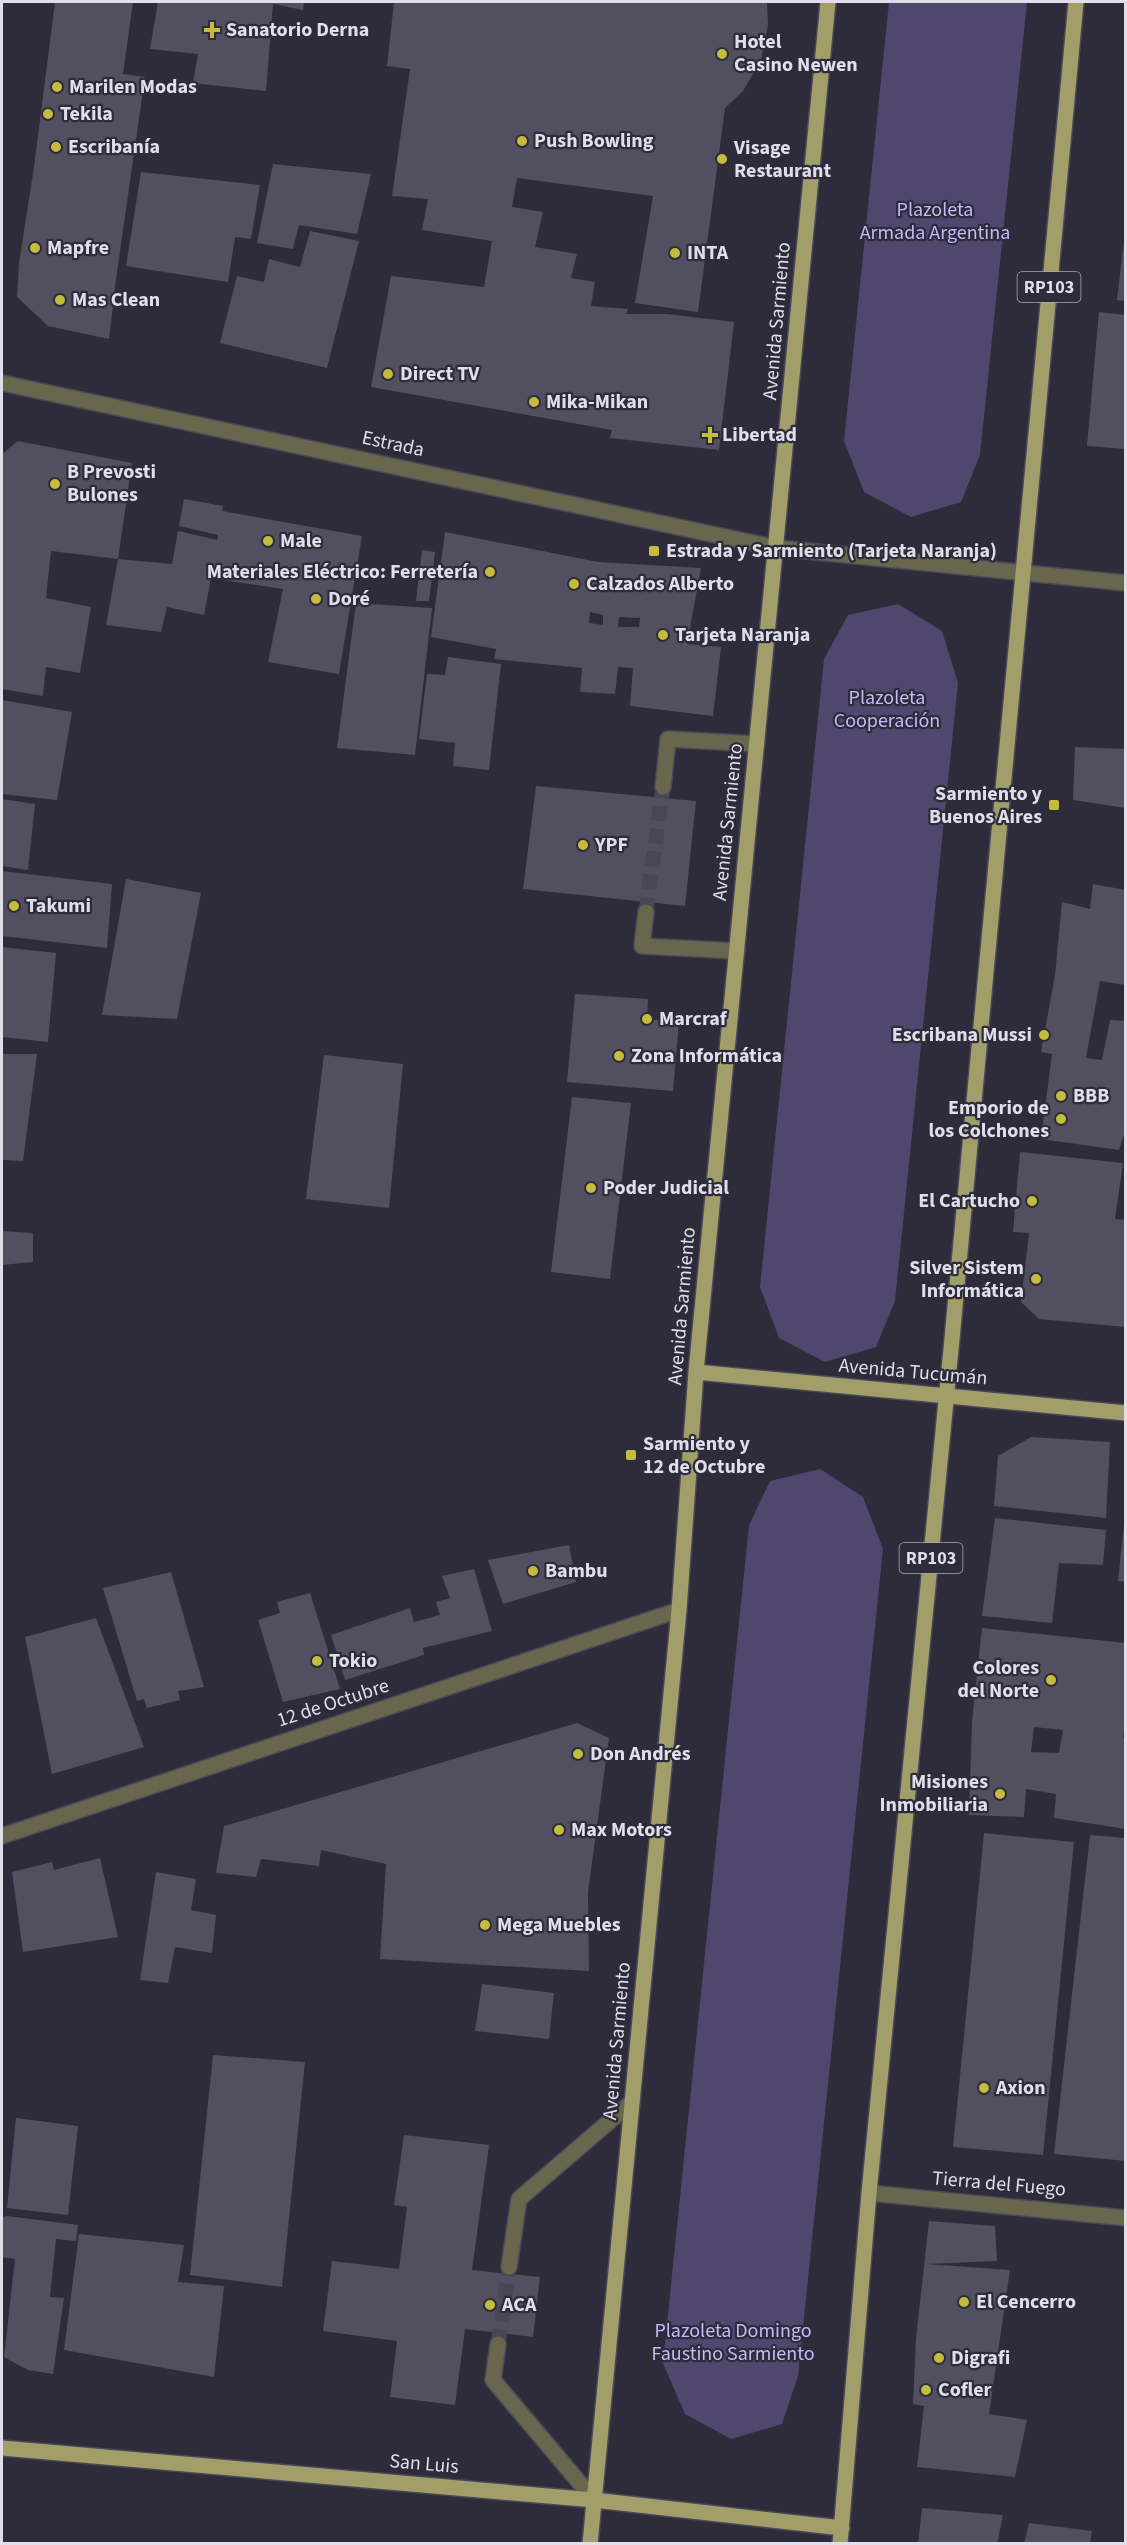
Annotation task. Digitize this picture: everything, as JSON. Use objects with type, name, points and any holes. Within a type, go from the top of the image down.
[{"type":"main road","name":"Avenida Sarmiento","points":[[590,2544],[679,1610],[696,1372],[828,2]]},
{"type":"main road","name":"RP103","points":[[840,2544],[869,2193],[1076,2]]},
{"type":"main road","name":"Avenida Tucumán","points":[[696,1372],[1125,1413]]},
{"type":"main road","name":"San Luis","points":[[2,2448],[594,2500],[842,2528]]},
{"type":"street","name":"Estrada","points":[[2,383],[777,548],[1125,582]]},
{"type":"street","points":[[663,787],[668,739],[757,744]]},
{"type":"street","points":[[646,912],[642,946],[736,951]]},
{"type":"street","name":"12 de Octubre","points":[[2,1836],[679,1610]]},
{"type":"street","points":[[509,2267],[519,2199],[632,2102]]},
{"type":"street","name":"Tierra del Fuego","points":[[869,2193],[1125,2218]]},
{"type":"street","points":[[498,2344],[493,2380],[594,2500]]},
{"type":"green space","name":"Plazoleta Armada Argentina","points":[[889,2],[1027,2],[980,455],[961,502],[911,517],[864,492],[844,441]]},
{"type":"green space","name":"Plazoleta Cooperación","points":[[898,604],[942,631],[958,683],[895,1301],[876,1347],[825,1362],[779,1338],[760,1287],[824,659],[848,615]]},
{"type":"green space","name":"Plazoleta Domingo Faustino Sarmiento","points":[[820,1469],[863,1497],[883,1549],[798,2376],[782,2424],[731,2439],[685,2414],[663,2363],[749,1525],[770,1481]]},
{"type":"building","points":[[55,2],[133,2],[123,74],[145,77],[109,339],[48,326],[17,297],[19,263]]},
{"type":"building","name":"Sanatorio Derna","points":[[158,2],[304,2],[303,10],[273,4],[266,91],[193,83],[198,54],[150,49]]},
{"type":"building","points":[[394,2],[767,2],[768,25],[761,60],[743,91],[725,108],[698,312],[635,303],[653,196],[517,178],[512,207],[543,212],[535,247],[577,254],[571,278],[595,282],[591,306],[628,309],[626,314],[667,314],[734,322],[719,450],[610,438],[612,430],[371,387],[391,276],[484,287],[492,241],[422,230],[428,199],[392,196],[410,69],[387,66]]},
{"type":"building","points":[[273,164],[371,174],[357,234],[299,225],[293,249],[257,243]]},
{"type":"building","points":[[141,172],[260,185],[251,239],[235,237],[228,282],[126,266]]},
{"type":"building","points":[[310,231],[359,241],[327,368],[220,343],[237,276],[264,282],[269,259],[300,267]]},
{"type":"building","points":[[1124,241],[1126,241],[1126,301],[1117,300]]},
{"type":"building","points":[[1099,312],[1126,315],[1126,449],[1087,446]]},
{"type":"building","points":[[18,441],[132,463],[118,559],[51,551],[46,598],[91,607],[80,673],[46,667],[43,696],[2,689],[2,454]]},
{"type":"building","points":[[184,499],[223,506],[222,511],[362,536],[339,674],[268,662],[283,589],[211,578],[204,615],[167,607],[161,632],[106,625],[118,559],[172,564],[178,531],[217,540],[218,535],[179,526]]},
{"type":"building","points":[[445,532],[598,562],[701,568],[687,644],[721,647],[713,716],[630,706],[633,668],[618,667],[615,694],[580,692],[582,668],[494,659],[496,649],[431,637]],"holes":[[[590,612],[603,615],[603,625],[589,623]],[[619,617],[640,618],[639,627],[618,627]]]},
{"type":"building","points":[[422,550],[435,552],[429,601],[416,601]]},
{"type":"building","points":[[356,603],[432,608],[415,755],[337,748]]},
{"type":"building","points":[[448,657],[501,664],[489,770],[453,766],[455,743],[419,739],[427,674],[445,675]]},
{"type":"building","points":[[2,700],[72,712],[57,800],[2,794]]},
{"type":"building","points":[[1075,747],[1126,749],[1126,808],[1073,800]]},
{"type":"building","points":[[536,786],[696,801],[685,906],[523,889]]},
{"type":"building","points":[[2,799],[35,804],[28,870],[2,866]]},
{"type":"building","points":[[2,871],[112,884],[107,948],[2,936]]},
{"type":"building","points":[[126,879],[201,893],[177,1019],[102,1015]]},
{"type":"building","points":[[1093,884],[1126,890],[1126,985],[1100,981],[1086,1058],[1102,1060],[1110,1020],[1126,1021],[1126,1128],[1119,1150],[1041,1139],[1052,1054],[1041,1052],[1055,975],[1062,902],[1090,909]]},
{"type":"building","points":[[2,947],[56,953],[48,1042],[2,1037]]},
{"type":"building","points":[[575,994],[648,999],[647,1019],[679,1022],[673,1091],[567,1082]]},
{"type":"building","points":[[2,1054],[37,1054],[23,1161],[2,1160]]},
{"type":"building","points":[[324,1055],[403,1064],[389,1208],[306,1199]]},
{"type":"building","name":"Poder Judicial","points":[[572,1097],[631,1103],[610,1279],[551,1272]]},
{"type":"building","points":[[1020,1152],[1123,1163],[1115,1219],[1126,1220],[1126,1327],[1039,1319],[1021,1302],[1029,1233],[1013,1232]]},
{"type":"building","points":[[2,1231],[33,1233],[33,1262],[2,1265]]},
{"type":"building","points":[[1031,1437],[1110,1442],[1106,1518],[994,1506],[998,1456]]},
{"type":"building","points":[[995,1518],[1106,1530],[1103,1565],[1059,1563],[1052,1623],[982,1616]]},
{"type":"building","points":[[1124,1524],[1126,1524],[1126,1582],[1118,1581]]},
{"type":"building","name":"Bambu","points":[[569,1545],[576,1582],[503,1604],[488,1560]]},
{"type":"building","points":[[474,1569],[492,1631],[423,1648],[424,1655],[345,1680],[331,1635],[410,1608],[414,1622],[440,1615],[436,1602],[450,1598],[442,1576]]},
{"type":"building","points":[[171,1572],[204,1687],[178,1691],[180,1700],[147,1708],[144,1699],[137,1701],[103,1588]]},
{"type":"building","points":[[310,1593],[340,1689],[283,1702],[258,1620],[280,1613],[277,1602]]},
{"type":"building","points":[[96,1618],[144,1747],[52,1774],[25,1637]]},
{"type":"building","points":[[982,1628],[1126,1643],[1126,1717],[1123,1738],[1126,1738],[1126,1829],[1054,1818],[1056,1794],[1026,1789],[1024,1817],[969,1815],[972,1721]],"holes":[[[1034,1727],[1063,1730],[1059,1753],[1031,1752]]]},
{"type":"building","points":[[577,1723],[609,1738],[588,1892],[589,1971],[380,1959],[386,1864],[321,1850],[319,1866],[261,1859],[256,1877],[216,1873],[224,1826]]},
{"type":"building","points":[[984,1833],[1074,1842],[1043,2155],[953,2147]]},
{"type":"building","points":[[1090,1835],[1126,1838],[1126,2161],[1054,2154]]},
{"type":"building","points":[[100,1858],[118,1937],[23,1952],[12,1872],[52,1862],[54,1870]]},
{"type":"building","points":[[156,1872],[196,1879],[191,1910],[216,1915],[212,1953],[175,1947],[168,1983],[140,1980]]},
{"type":"building","points":[[482,1984],[554,1993],[549,2039],[475,2031]]},
{"type":"building","points":[[213,2055],[305,2062],[282,2287],[190,2275]]},
{"type":"building","points":[[16,2118],[78,2126],[68,2215],[7,2208]]},
{"type":"building","points":[[404,2135],[489,2145],[472,2270],[540,2277],[533,2337],[465,2329],[455,2405],[390,2397],[397,2341],[323,2331],[332,2261],[399,2269],[407,2207],[394,2205]]},
{"type":"building","points":[[7,2216],[78,2225],[76,2241],[56,2239],[50,2297],[64,2298],[53,2374],[28,2370],[4,2357],[15,2259],[2,2257],[2,2218]]},
{"type":"building","points":[[929,2221],[995,2226],[997,2261],[926,2264],[1010,2270],[989,2414],[1027,2420],[1015,2477],[917,2467],[924,2406],[913,2404],[916,2338]]},
{"type":"building","points":[[79,2234],[184,2245],[178,2282],[224,2286],[214,2377],[64,2350]]},
{"type":"building","points":[[922,2508],[1003,2515],[997,2544],[918,2544]]},
{"type":"building","points":[[1029,2523],[1092,2531],[1090,2544],[1024,2544]]},
{"type":"tunnel","points":[[646,912],[663,787]]},
{"type":"tunnel","points":[[498,2344],[509,2267]]},
{"type":"place","name":"Sanatorio Derna","points":[[212,30]]},
{"type":"place","name":"Hotel Casino Newen","points":[[722,54]]},
{"type":"place","name":"Marilen Modas","points":[[57,87]]},
{"type":"place","name":"Tekila","points":[[48,114]]},
{"type":"place","name":"Push Bowling","points":[[522,141]]},
{"type":"place","name":"Escribanía","points":[[56,147]]},
{"type":"place","name":"Visage Restaurant","points":[[722,159]]},
{"type":"place","name":"Mapfre","points":[[35,248]]},
{"type":"place","name":"INTA","points":[[675,253]]},
{"type":"place","name":"Mas Clean","points":[[60,300]]},
{"type":"place","name":"Direct TV","points":[[388,374]]},
{"type":"place","name":"Mika-Mikan","points":[[534,402]]},
{"type":"place","name":"Libertad","points":[[710,435]]},
{"type":"place","name":"B Prevosti Bulones","points":[[55,484]]},
{"type":"place","name":"Male","points":[[268,541]]},
{"type":"place","name":"Estrada y Sarmiento (Tarjeta Naranja)","points":[[654,551]]},
{"type":"place","name":"Materiales Eléctrico: Ferretería","points":[[490,572]]},
{"type":"place","name":"Calzados Alberto","points":[[574,584]]},
{"type":"place","name":"Doré","points":[[316,599]]},
{"type":"place","name":"Tarjeta Naranja","points":[[663,635]]},
{"type":"place","name":"Sarmiento y Buenos Aires","points":[[1054,805]]},
{"type":"place","name":"YPF","points":[[583,845]]},
{"type":"place","name":"Takumi","points":[[14,906]]},
{"type":"place","name":"Marcraf","points":[[647,1019]]},
{"type":"place","name":"Escribana Mussi","points":[[1044,1035]]},
{"type":"place","name":"Zona Informática","points":[[619,1056]]},
{"type":"place","name":"BBB","points":[[1061,1096]]},
{"type":"place","name":"Emporio de los Colchones","points":[[1061,1119]]},
{"type":"place","name":"Poder Judicial","points":[[591,1188]]},
{"type":"place","name":"El Cartucho","points":[[1032,1201]]},
{"type":"place","name":"Silver Sistem Informática","points":[[1036,1279]]},
{"type":"place","name":"Sarmiento y 12 de Octubre","points":[[631,1455]]},
{"type":"place","name":"Bambu","points":[[533,1571]]},
{"type":"place","name":"Tokio","points":[[317,1661]]},
{"type":"place","name":"Colores del Norte","points":[[1051,1680]]},
{"type":"place","name":"Don Andrés","points":[[578,1754]]},
{"type":"place","name":"Misiones Inmobiliaria","points":[[1000,1794]]},
{"type":"place","name":"Max Motors","points":[[559,1830]]},
{"type":"place","name":"Mega Muebles","points":[[485,1925]]},
{"type":"place","name":"Axion","points":[[984,2088]]},
{"type":"place","name":"El Cencerro","points":[[964,2302]]},
{"type":"place","name":"ACA","points":[[490,2305]]},
{"type":"place","name":"Digrafi","points":[[939,2358]]},
{"type":"place","name":"Cofler","points":[[926,2390]]}]
